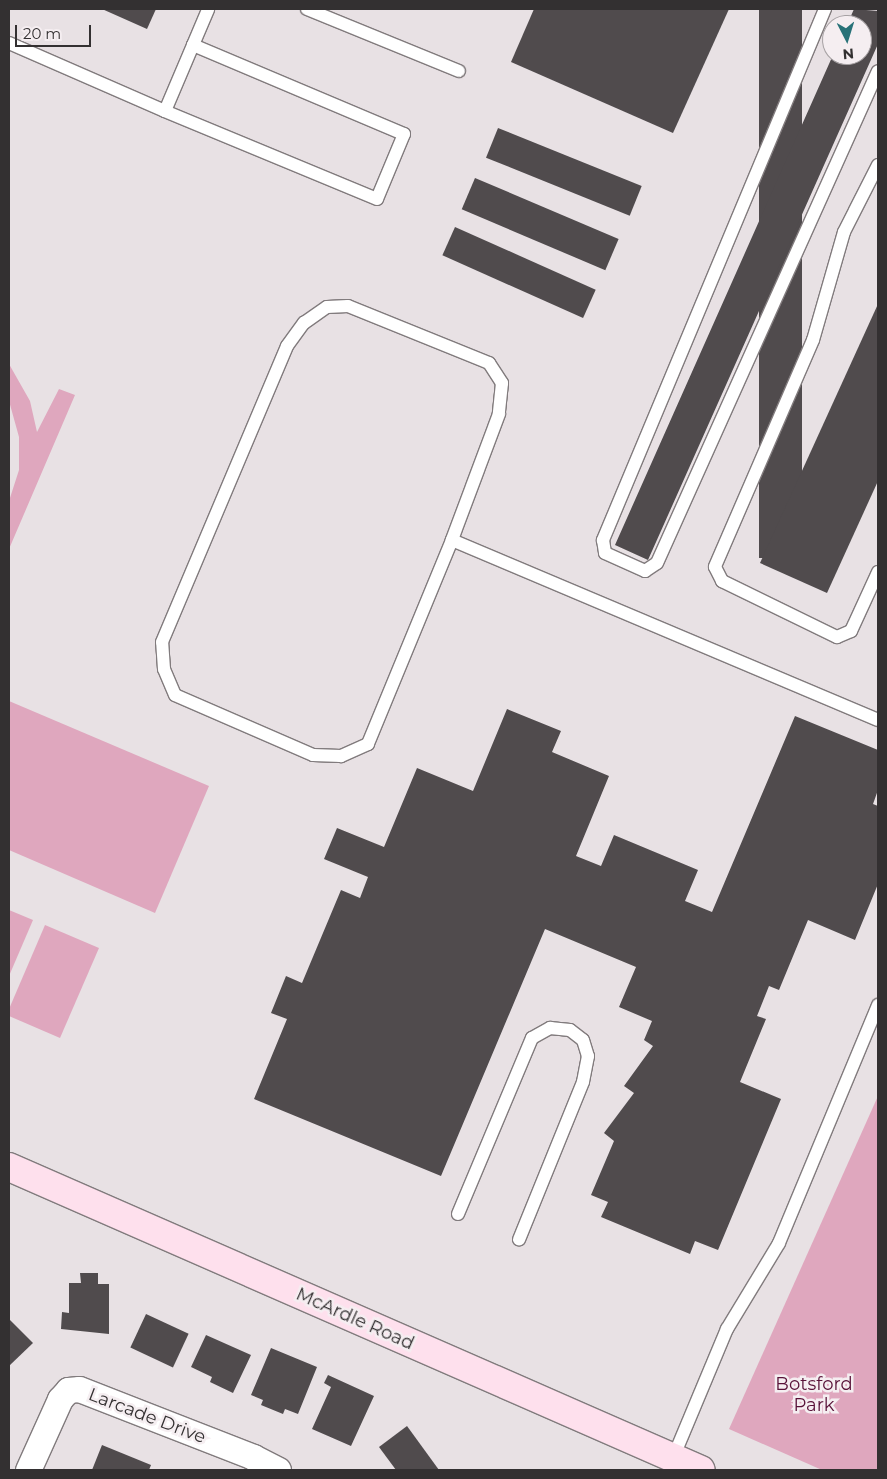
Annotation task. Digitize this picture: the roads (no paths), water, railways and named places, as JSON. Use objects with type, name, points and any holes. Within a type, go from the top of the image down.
[{"type":"main road","name":"McArdle Road","points":[[9,1167],[701,1470]]},
{"type":"street","name":"Larcade Drive","points":[[28,1470],[60,1399],[68,1390],[79,1389],[253,1457],[278,1470]]},
{"type":"lane","points":[[165,111],[208,9]]},
{"type":"lane","points":[[307,9],[459,71]]},
{"type":"lane","points":[[825,9],[603,540],[605,554],[645,571],[657,563],[878,71]]},
{"type":"lane","points":[[9,44],[378,199],[404,134],[193,45]]},
{"type":"lane","points":[[878,165],[844,232],[813,340],[715,567],[722,581],[837,637],[851,632],[878,572]]},
{"type":"lane","points":[[348,306],[489,363],[502,383],[499,414],[452,540],[368,744],[341,756],[313,755],[175,695],[164,669],[162,642],[287,346],[304,323],[327,307],[348,306]]},
{"type":"lane","points":[[452,540],[878,720]]},
{"type":"lane","points":[[673,1458],[727,1329],[779,1243],[878,1005]]},
{"type":"lane","points":[[458,1214],[532,1038],[550,1028],[570,1030],[583,1040],[588,1056],[583,1082],[519,1240]]},
{"type":"park label","name":"Botsford Park","points":[[814,1395]]}]
